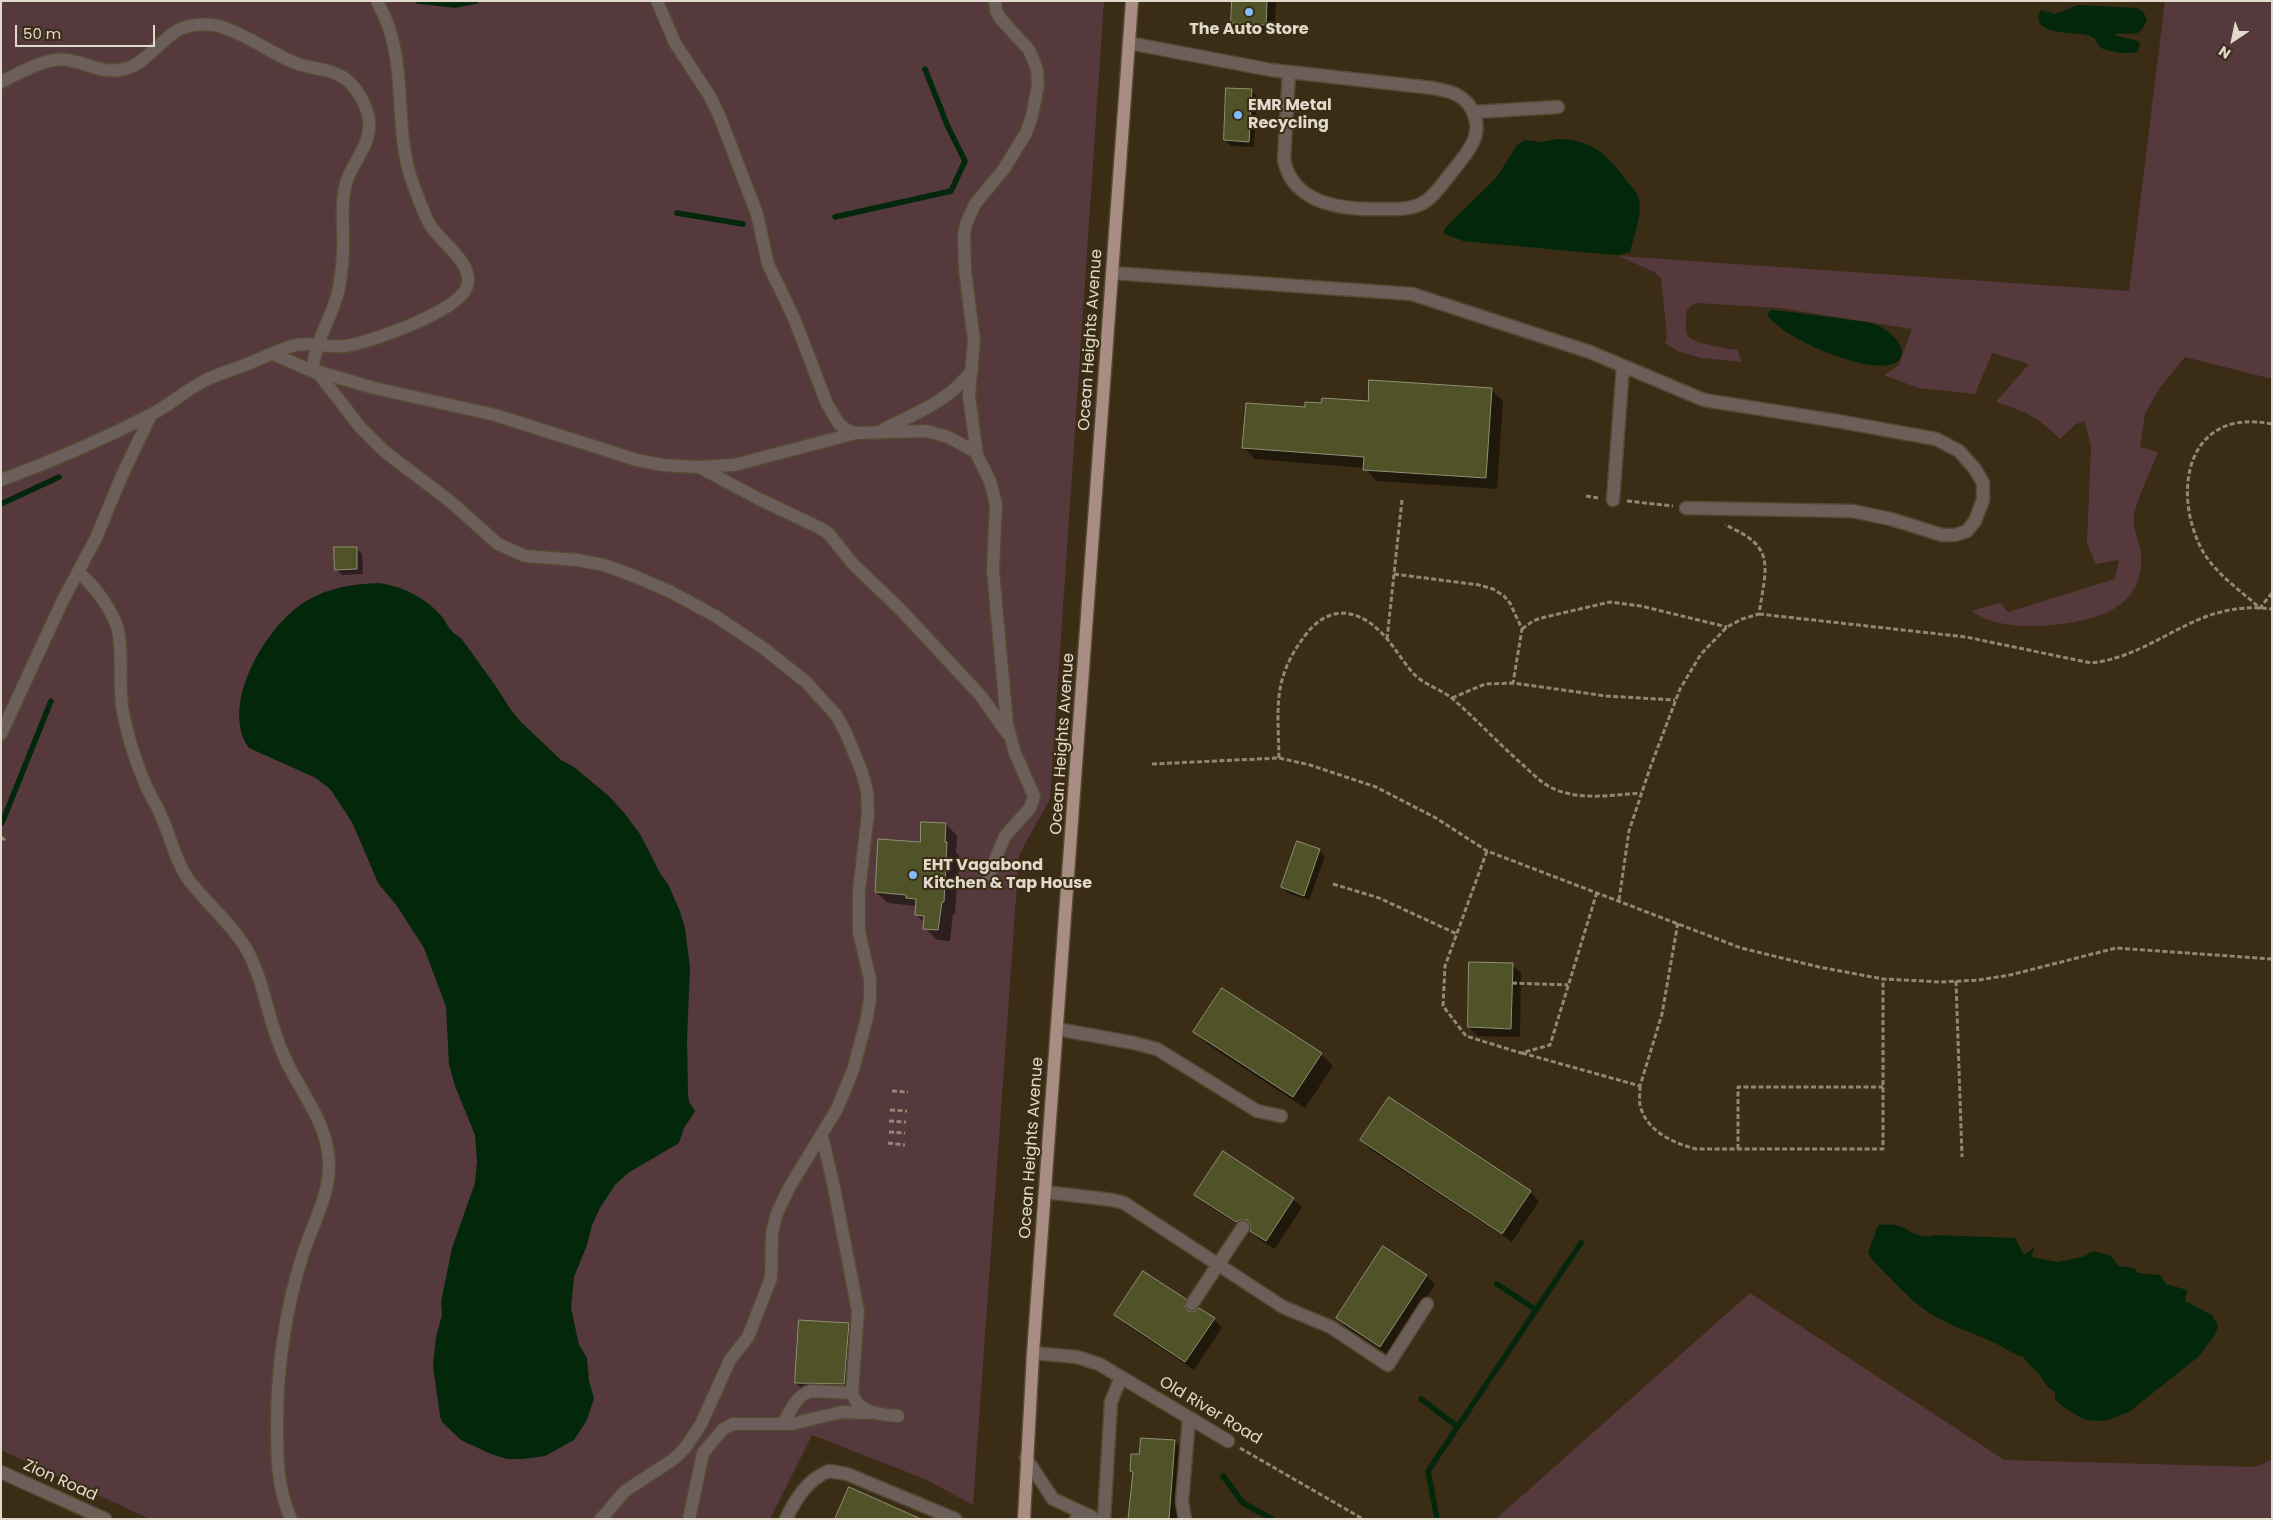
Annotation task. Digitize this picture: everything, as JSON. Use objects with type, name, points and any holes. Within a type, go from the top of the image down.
[{"type":"main road","name":"Ocean Heights Avenue","points":[[1024,1519],[1033,1353],[1132,1]]},
{"type":"street","points":[[658,1],[675,42],[709,95],[719,115],[757,214],[768,264],[794,318],[827,404],[839,424],[856,433]]},
{"type":"street","points":[[995,1],[996,11],[1000,18],[1032,56],[1037,69],[1038,85],[1032,116],[1026,133],[1004,168],[975,204],[966,224],[964,236],[965,270],[974,341],[969,396],[976,452],[990,481],[996,504],[993,571],[1010,737]]},
{"type":"street","points":[[1,480],[111,434],[151,415],[198,384],[295,345],[346,346],[360,343],[398,331],[455,302],[462,295],[468,284],[465,266],[432,228],[412,181],[402,142],[398,68],[392,35],[378,3]]},
{"type":"street","points":[[1,82],[37,65],[52,61],[68,60],[111,71],[127,69],[141,61],[184,28],[207,24],[222,27],[293,62],[329,71],[347,80],[364,104],[368,113],[369,129],[364,149],[346,184],[342,204],[343,250],[339,287],[333,311],[317,346],[313,370]]},
{"type":"street","points":[[1129,42],[1289,72],[1450,91],[1459,95],[1473,112],[1477,125],[1473,142],[1426,202],[1406,209],[1367,210],[1332,206],[1313,199],[1294,183],[1286,169],[1284,160],[1289,72]]},
{"type":"street","points":[[1473,112],[1558,107]]},
{"type":"street","points":[[1112,273],[1412,294],[1582,349],[1704,400],[1838,421],[1936,439],[1959,451],[1975,469],[1984,483],[1983,500],[1975,521],[1967,531],[1955,535],[1942,535],[1891,519],[1852,511],[1686,508]]},
{"type":"street","points":[[273,354],[313,370],[374,388],[496,415],[648,463],[698,467],[734,465],[856,433],[915,430],[935,433],[955,440],[976,452]]},
{"type":"street","points":[[1613,500],[1623,366]]},
{"type":"street","points":[[313,370],[323,378],[360,427],[384,451],[451,502],[498,544],[525,556],[577,560],[604,565],[677,595],[717,617],[766,650],[806,682],[836,715],[855,754],[868,802],[868,824],[859,891],[859,932],[870,979],[870,998],[867,1018],[853,1070],[838,1109],[789,1188],[777,1213],[772,1234],[771,1278],[748,1337],[730,1360],[701,1424],[686,1447],[667,1464],[625,1491],[601,1519]]},
{"type":"street","points":[[876,433],[944,398],[963,384],[972,370]]},
{"type":"street","points":[[1,734],[50,626],[96,538],[123,473],[151,415]]},
{"type":"street","points":[[698,467],[829,534],[853,564],[900,609],[975,690],[1010,737],[1034,796],[1030,808],[1005,836],[989,874]]},
{"type":"street","points":[[78,572],[94,587],[118,627],[121,699],[127,730],[144,781],[162,816],[174,852],[186,876],[237,936],[250,956],[257,972],[281,1050],[318,1116],[328,1145],[329,1174],[302,1256],[290,1301],[280,1362],[277,1471],[280,1493],[291,1519]]},
{"type":"street","points":[[1057,1028],[1134,1042],[1157,1049],[1257,1111],[1281,1116]]},
{"type":"street","points":[[822,1136],[858,1311],[852,1393],[858,1404],[871,1413]]},
{"type":"street","points":[[1045,1192],[1124,1203],[1283,1307],[1331,1327],[1388,1365],[1427,1304]]},
{"type":"street","points":[[1192,1304],[1243,1227]]},
{"type":"street","name":"Old River Road","points":[[1033,1353],[1077,1357],[1099,1364],[1228,1441]]},
{"type":"street","points":[[1100,1518],[1111,1402],[1121,1377]]},
{"type":"street","points":[[783,1424],[804,1393],[811,1391],[852,1393]]},
{"type":"street","points":[[688,1519],[716,1394]]},
{"type":"street","points":[[703,1452],[718,1433],[728,1426],[749,1423],[783,1424],[801,1422],[842,1412],[898,1416]]},
{"type":"street","points":[[1185,1519],[1182,1502],[1189,1418]]},
{"type":"street","points":[[1026,1458],[1053,1499],[1100,1518]]},
{"type":"street","points":[[786,1519],[801,1493],[812,1480],[830,1470],[847,1474],[955,1519]]},
{"type":"street","name":"Zion Road","points":[[1,1472],[105,1519]]},
{"type":"street","points":[[1076,1519],[1100,1518]]},
{"type":"path","points":[[2260,608],[2213,566],[2202,550],[2191,517],[2189,477],[2197,450],[2213,431],[2228,423],[2238,421],[2272,424]]},
{"type":"path","points":[[1586,496],[1686,508]]},
{"type":"path","points":[[1387,639],[1402,500]]},
{"type":"path","points":[[1718,522],[1752,538],[1761,550],[1765,569],[1759,614]]},
{"type":"path","points":[[1394,574],[1479,585],[1493,589],[1504,596],[1510,603],[1522,629],[1513,683]]},
{"type":"path","points":[[2260,608],[2272,593]]},
{"type":"path","points":[[1522,629],[1533,621],[1542,618],[1610,602],[1641,606],[1728,627]]},
{"type":"path","points":[[1619,900],[1629,831],[1641,793],[1676,700],[1688,673],[1701,654],[1728,627],[1742,619],[1759,614],[1966,637],[2092,663],[2104,662],[2139,649],[2210,614],[2240,608],[2272,610]]},
{"type":"path","points":[[1279,758],[1278,694],[1286,663],[1316,622],[1324,616],[1348,612],[1364,619],[1387,639],[1413,674],[1426,684],[1452,698],[1508,751],[1550,787],[1568,795],[1580,796],[1641,793]]},
{"type":"path","points":[[1452,698],[1485,684],[1513,683],[1606,696],[1676,700]]},
{"type":"path","points":[[1152,764],[1279,758],[1310,765],[1376,787],[1436,818],[1487,851],[1678,922],[1741,948],[1819,967],[1883,979],[1956,981],[2010,975],[2116,948],[2272,959]]},
{"type":"path","points":[[1,836],[6,841]]},
{"type":"path","points":[[1487,851],[1445,966],[1443,1006],[1466,1036],[1640,1086]]},
{"type":"path","points":[[1333,884],[1399,906],[1457,934]]},
{"type":"path","points":[[1521,1053],[1550,1044],[1597,892]]},
{"type":"path","points":[[1678,922],[1662,1014],[1640,1086],[1640,1104],[1650,1123],[1665,1136],[1683,1146],[1696,1149],[1883,1148],[1883,979]]},
{"type":"path","points":[[1956,981],[1962,1157]]},
{"type":"path","points":[[1512,983],[1568,984]]},
{"type":"path","points":[[1738,1149],[1738,1087],[1883,1087]]},
{"type":"path","points":[[892,1091],[908,1092]]},
{"type":"path","points":[[890,1110],[907,1111]]},
{"type":"path","points":[[889,1121],[906,1122]]},
{"type":"path","points":[[888,1132],[905,1133]]},
{"type":"path","points":[[888,1143],[905,1145]]},
{"type":"path","name":"Old River Road","points":[[1228,1441],[1363,1519]]},
{"type":"shaded area","points":[[1,1],[1104,1],[1050,799],[1019,855],[973,1505],[925,1479],[812,1435],[770,1519],[150,1519],[1,1450]]},
{"type":"shaded area","points":[[2165,1],[2272,1],[2272,379],[2185,357],[2159,389],[2145,414],[2140,447],[2158,452],[2141,493],[2134,516],[2134,525],[2141,554],[2140,573],[2135,588],[2126,600],[2114,609],[2085,620],[2041,626],[2020,626],[2000,623],[1971,611],[2000,603],[2008,612],[2115,579],[2119,560],[2096,564],[2087,543],[2091,447],[2085,421],[2076,424],[2060,439],[2031,416],[1996,402],[2029,364],[1992,353],[1975,394],[1918,388],[1884,375],[1899,365],[1912,329],[1780,308],[1697,303],[1690,306],[1687,312],[1686,332],[1688,336],[1703,343],[1737,350],[1742,362],[1702,358],[1677,351],[1665,343],[1667,337],[1661,278],[1654,272],[1619,256],[2129,291]]},
{"type":"shaded area","points":[[2078,5],[2136,8],[2143,11],[2147,20],[2140,31],[2133,34],[2113,35],[2138,41],[2140,45],[2137,52],[2112,52],[2100,47],[2095,39],[2090,36],[2047,29],[2041,25],[2039,19],[2041,10],[2055,14]]},
{"type":"shaded area","points":[[1558,139],[1589,145],[1605,155],[1635,191],[1640,206],[1630,252],[1619,255],[1603,254],[1463,241],[1443,233],[1445,228],[1496,178],[1518,144],[1525,140],[1540,142]]},
{"type":"shaded area","points":[[1771,310],[1860,321],[1877,325],[1888,331],[1897,341],[1902,350],[1900,359],[1897,362],[1885,365],[1868,364],[1828,353],[1807,344],[1775,323],[1767,314]]},
{"type":"shaded area","points":[[379,583],[397,587],[414,594],[437,611],[452,632],[461,638],[522,723],[561,760],[574,767],[610,797],[626,815],[640,834],[660,873],[668,884],[685,928],[690,967],[687,1039],[688,1093],[689,1102],[695,1111],[684,1128],[679,1143],[628,1173],[615,1185],[600,1208],[592,1225],[587,1245],[574,1277],[571,1308],[579,1345],[587,1358],[589,1381],[594,1398],[587,1420],[574,1440],[545,1456],[507,1459],[491,1454],[461,1440],[442,1422],[440,1416],[433,1366],[436,1337],[442,1315],[441,1302],[452,1248],[475,1183],[477,1161],[475,1135],[455,1086],[449,1064],[446,1007],[424,948],[397,906],[378,883],[353,824],[331,790],[316,778],[249,748],[241,730],[240,710],[243,688],[252,666],[278,626],[293,611],[308,600],[325,592],[360,584]]},
{"type":"shaded area","points":[[1878,1225],[1895,1225],[1923,1236],[2015,1238],[2024,1255],[2035,1247],[2031,1257],[2057,1262],[2082,1257],[2094,1251],[2111,1256],[2119,1266],[2134,1268],[2138,1273],[2160,1275],[2166,1284],[2187,1290],[2185,1301],[2212,1315],[2218,1326],[2215,1335],[2198,1357],[2129,1412],[2104,1421],[2085,1420],[2062,1406],[2055,1399],[2055,1392],[2051,1390],[2023,1357],[1937,1318],[1907,1295],[1874,1262],[1868,1253]]},
{"type":"shaded area","points":[[1750,1293],[2004,1460],[2256,1467],[2272,1460],[2272,1519],[1496,1519]]},
{"type":"building","name":"The Auto Store","points":[[1232,1],[1267,1],[1266,25],[1231,23]]},
{"type":"building","name":"EMR Metal Recycling","points":[[1226,88],[1252,89],[1249,142],[1224,140]]},
{"type":"building","points":[[1369,380],[1492,388],[1486,478],[1363,470],[1364,457],[1242,448],[1246,403],[1305,407],[1305,402],[1321,403],[1322,398],[1368,401]]},
{"type":"building","points":[[334,547],[357,547],[357,569],[335,570]]},
{"type":"building","name":"EHT Vagabond Kitchen & Tap House","points":[[921,822],[946,823],[944,902],[942,902],[938,930],[923,929],[924,916],[915,915],[916,899],[906,898],[906,895],[875,892],[878,839],[920,842]]},
{"type":"building","points":[[1297,841],[1320,849],[1304,896],[1281,887]]},
{"type":"building","points":[[1469,962],[1513,963],[1511,1029],[1468,1027]]},
{"type":"building","points":[[1222,988],[1322,1053],[1293,1097],[1193,1032]]},
{"type":"building","points":[[1389,1097],[1531,1191],[1502,1234],[1360,1140]]},
{"type":"building","points":[[1223,1151],[1294,1198],[1266,1241],[1250,1231],[1250,1224],[1247,1220],[1236,1222],[1194,1195]]},
{"type":"building","points":[[1383,1246],[1427,1275],[1380,1347],[1336,1318]]},
{"type":"building","points":[[1143,1271],[1186,1299],[1185,1307],[1188,1311],[1195,1311],[1199,1308],[1215,1318],[1185,1362],[1114,1315]]},
{"type":"building","points":[[799,1320],[849,1323],[844,1384],[795,1383]]},
{"type":"building","points":[[1141,1438],[1175,1440],[1169,1519],[1128,1519],[1133,1472],[1130,1471],[1131,1454],[1139,1454]]},
{"type":"building","points":[[849,1487],[921,1519],[835,1519]]},
{"type":"waterway","points":[[418,1],[455,5],[476,1]]},
{"type":"waterway","points":[[835,217],[951,191],[965,161],[948,127],[925,69]]},
{"type":"waterway","points":[[677,213],[743,224]]},
{"type":"waterway","points":[[1,504],[59,477]]},
{"type":"waterway","points":[[2,823],[51,701]]},
{"type":"waterway","points":[[1437,1519],[1428,1471],[1581,1243]]},
{"type":"waterway","points":[[1497,1284],[1536,1310]]},
{"type":"waterway","points":[[1421,1399],[1458,1427]]},
{"type":"waterway","points":[[1223,1476],[1243,1503],[1272,1519]]},
{"type":"place","name":"The Auto Store","points":[[1249,12]]},
{"type":"place","name":"EMR Metal Recycling","points":[[1238,115]]},
{"type":"place","name":"EHT Vagabond Kitchen & Tap House","points":[[913,875]]}]
